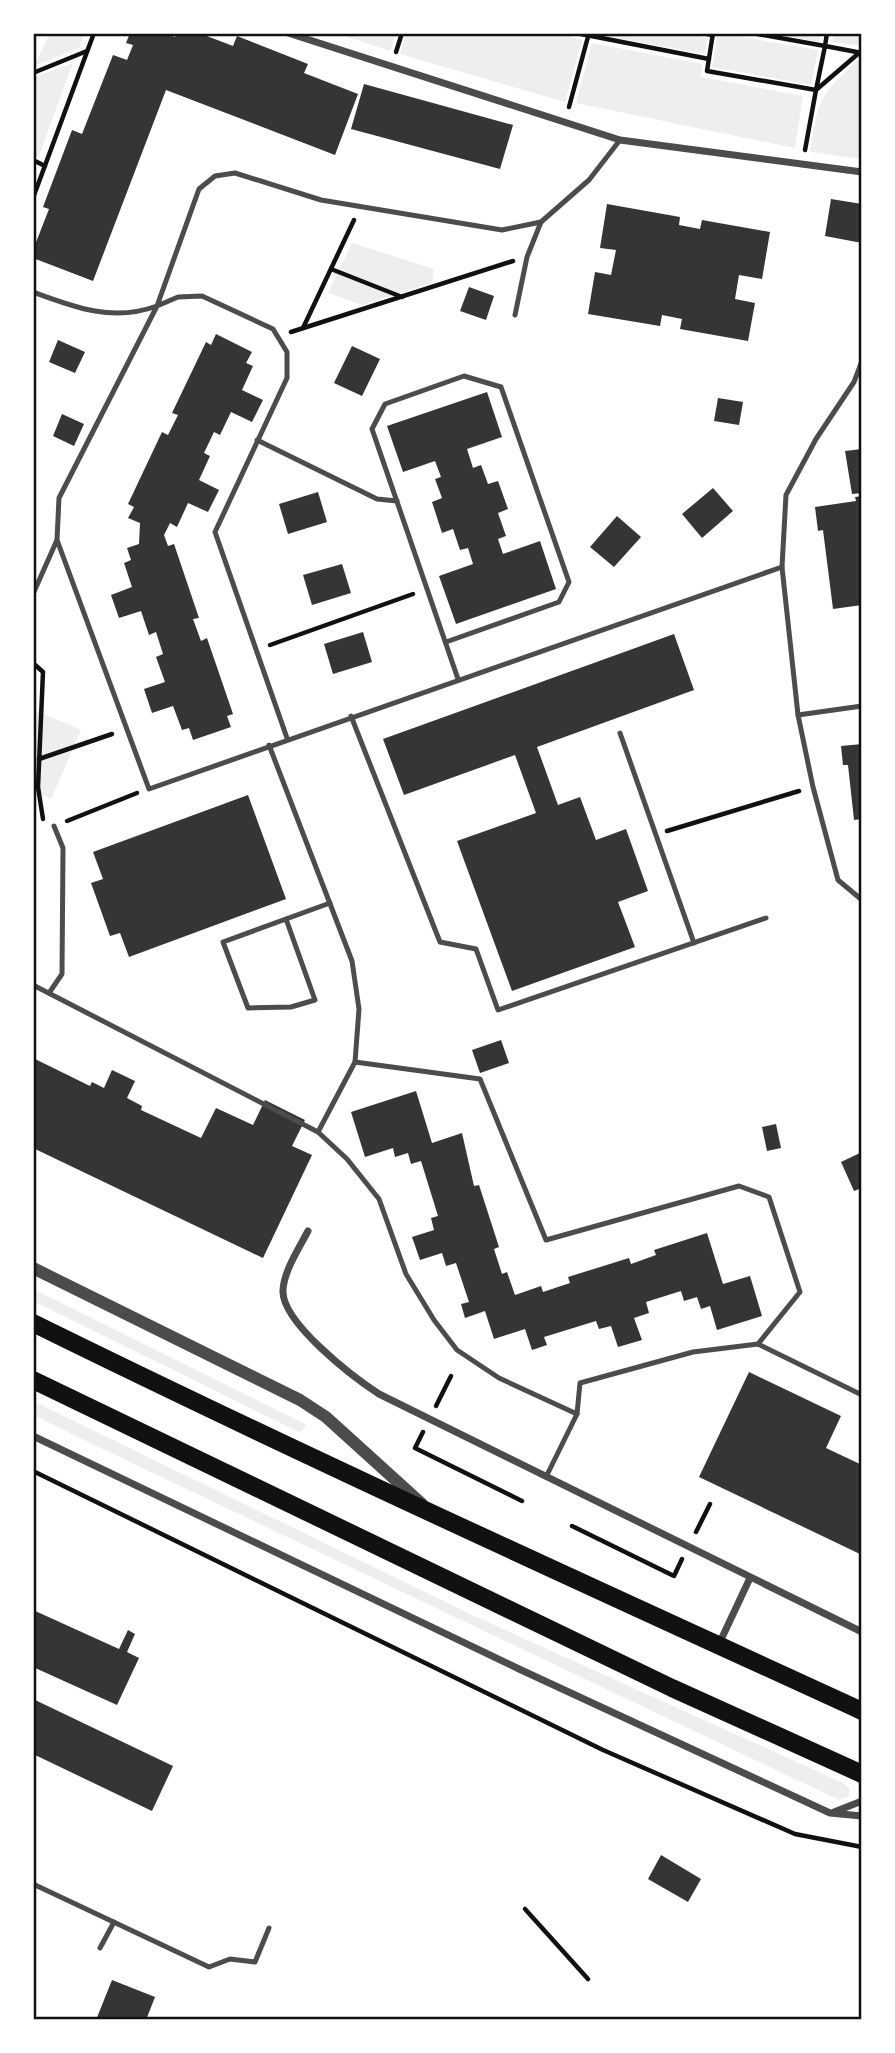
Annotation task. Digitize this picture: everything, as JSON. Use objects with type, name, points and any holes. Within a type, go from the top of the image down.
[{"type":"main road","points":[[33,1323],[287,1448],[431,1511],[862,1711]]},
{"type":"main road","points":[[33,1380],[672,1688],[862,1774]]},
{"type":"street","points":[[288,33],[620,140],[862,172]]},
{"type":"street","points":[[308,1231],[284,1283],[284,1303],[298,1324],[379,1394],[862,1632]]},
{"type":"street","points":[[33,1268],[300,1400],[326,1417],[431,1511]]},
{"type":"street","points":[[33,1436],[519,1669],[830,1813],[862,1816]]},
{"type":"street","points":[[719,1646],[750,1578]]},
{"type":"street","points":[[830,1813],[862,1801]]},
{"type":"lane","points":[[515,315],[527,257],[541,222],[589,180],[620,140]]},
{"type":"lane","points":[[33,594],[57,540],[59,499],[157,306],[199,189],[215,176],[235,173],[321,200],[502,230],[541,222]]},
{"type":"lane","points":[[33,292],[109,315],[137,313],[178,297],[202,296],[273,329],[287,352],[286,378],[215,532],[287,738]]},
{"type":"lane","points":[[862,361],[854,382],[816,439],[786,495],[782,567],[798,715],[813,787],[838,880],[862,900]]},
{"type":"lane","points":[[446,642],[559,602],[569,582],[501,387],[464,376],[385,404],[372,429],[458,679]]},
{"type":"lane","points":[[854,382],[862,382]]},
{"type":"lane","points":[[257,440],[377,499],[397,501]]},
{"type":"lane","points":[[57,540],[149,789],[287,738],[782,567]]},
{"type":"lane","points":[[798,715],[862,706]]},
{"type":"lane","points":[[351,716],[440,942],[476,949],[498,1010],[766,918]]},
{"type":"lane","points":[[620,733],[694,943]]},
{"type":"lane","points":[[269,745],[352,961],[359,1009],[355,1062],[318,1132]]},
{"type":"lane","points":[[49,993],[62,974],[63,848],[54,825]]},
{"type":"lane","points":[[286,919],[315,1000],[291,1007],[248,1008],[223,942],[286,919],[330,903]]},
{"type":"lane","points":[[33,985],[318,1132],[347,1159],[379,1199],[406,1273],[434,1320],[457,1350],[499,1378],[577,1414]]},
{"type":"lane","points":[[355,1062],[481,1079],[546,1240],[739,1186],[769,1197],[800,1292],[758,1344]]},
{"type":"lane","points":[[546,1477],[577,1414],[580,1383],[694,1352],[758,1344],[862,1395]]},
{"type":"lane","points":[[33,1884],[209,1967],[230,1959],[255,1962],[269,1928]]},
{"type":"lane","points":[[100,1948],[114,1922]]},
{"type":"path","points":[[33,198],[94,33]]},
{"type":"path","points":[[576,33],[709,59]]},
{"type":"path","points":[[701,33],[713,34],[707,71],[816,90],[860,53]]},
{"type":"path","points":[[752,33],[860,53]]},
{"type":"path","points":[[802,164],[827,33]]},
{"type":"path","points":[[565,122],[588,35]]},
{"type":"path","points":[[33,73],[88,51]]},
{"type":"path","points":[[33,160],[45,166]]},
{"type":"path","points":[[303,328],[360,207]]},
{"type":"path","points":[[277,336],[527,257]]},
{"type":"path","points":[[331,269],[402,296]]},
{"type":"path","points":[[256,649],[427,589]]},
{"type":"path","points":[[33,663],[43,673],[38,787],[44,829],[149,789]]},
{"type":"path","points":[[39,759],[127,729]]},
{"type":"path","points":[[656,835],[813,787]]},
{"type":"path","points":[[436,1407],[451,1376]]},
{"type":"path","points":[[424,1432],[415,1448],[522,1501]]},
{"type":"path","points":[[33,1471],[603,1750],[795,1834],[862,1847]]},
{"type":"path","points":[[694,1536],[710,1504]]},
{"type":"path","points":[[572,1526],[674,1576],[682,1559]]},
{"type":"path","points":[[525,1909],[587,1979]]},
{"type":"shaded area","points":[[50,33],[84,33],[79,48],[34,66]]},
{"type":"shaded area","points":[[335,33],[396,33],[390,51]]},
{"type":"shaded area","points":[[406,33],[558,33],[582,40],[565,102],[400,54]]},
{"type":"shaded area","points":[[681,33],[708,38],[705,54],[595,34]]},
{"type":"shaded area","points":[[718,33],[818,50],[811,85],[712,67]]},
{"type":"shaded area","points":[[769,33],[821,33],[819,42]]},
{"type":"shaded area","points":[[834,33],[862,33],[862,46],[832,42]]},
{"type":"shaded area","points":[[592,43],[702,64],[701,77],[803,96],[795,148],[576,103]]},
{"type":"shaded area","points":[[858,60],[862,61],[862,159],[810,152],[822,100],[834,83]]},
{"type":"shaded area","points":[[73,63],[38,158],[33,155],[33,78]]},
{"type":"shaded area","points":[[352,243],[434,269],[432,283],[362,305],[328,293]]},
{"type":"shaded area","points":[[36,711],[81,730],[51,799],[33,791],[33,717]]},
{"type":"shaded area","points":[[33,1289],[305,1424],[306,1427],[299,1432],[33,1301]]},
{"type":"shaded area","points":[[33,1401],[470,1614],[843,1783],[849,1788],[849,1796],[839,1800],[132,1463],[33,1415]]},
{"type":"building","points":[[130,33],[166,33],[175,37],[176,33],[199,33],[233,46],[237,36],[308,64],[304,73],[358,94],[335,155],[166,90],[93,281],[33,258],[33,250],[49,209],[43,207],[72,130],[82,134],[113,55],[127,60],[133,45],[126,43]]},
{"type":"building","points":[[364,84],[513,125],[500,169],[351,129]]},
{"type":"building","points":[[831,199],[862,204],[862,243],[825,236]]},
{"type":"building","points":[[607,204],[680,217],[679,225],[700,229],[702,220],[770,232],[762,279],[739,275],[735,299],[755,303],[748,341],[680,329],[682,319],[662,315],[660,326],[588,314],[595,272],[611,275],[616,250],[600,248]]},
{"type":"building","points":[[469,287],[494,296],[486,320],[460,311]]},
{"type":"building","points":[[216,334],[252,352],[246,363],[253,366],[242,390],[263,400],[252,422],[231,412],[220,435],[214,432],[204,453],[210,456],[199,480],[219,490],[208,512],[188,503],[177,527],[170,523],[164,535],[168,546],[174,544],[199,618],[193,619],[201,641],[207,638],[233,714],[227,716],[231,727],[193,740],[189,728],[182,730],[173,706],[152,713],[144,689],[165,682],[156,657],[163,654],[156,632],[149,635],[141,611],[119,618],[111,595],[132,587],[124,563],[131,560],[127,548],[139,544],[140,523],[128,518],[134,507],[128,504],[162,432],[168,435],[178,415],[172,413],[206,342],[211,345]]},
{"type":"building","points":[[58,340],[85,352],[75,373],[49,362]]},
{"type":"building","points":[[352,346],[380,359],[362,396],[334,383]]},
{"type":"building","points":[[487,392],[502,437],[467,449],[473,468],[481,465],[488,484],[498,481],[508,509],[498,513],[506,536],[498,539],[503,554],[540,541],[556,589],[456,624],[439,576],[473,564],[468,548],[460,550],[453,529],[442,533],[432,502],[442,498],[435,479],[441,477],[435,461],[403,472],[387,426]]},
{"type":"building","points":[[718,398],[743,402],[739,425],[714,421]]},
{"type":"building","points":[[62,414],[84,424],[74,446],[53,436]]},
{"type":"building","points":[[862,449],[862,493],[852,494],[845,451]]},
{"type":"building","points":[[713,488],[733,511],[702,538],[682,514]]},
{"type":"building","points":[[318,492],[327,522],[288,534],[279,504]]},
{"type":"building","points":[[862,496],[862,605],[833,609],[823,530],[818,531],[815,507],[856,501],[855,497]]},
{"type":"building","points":[[617,516],[641,537],[614,567],[590,547]]},
{"type":"building","points":[[342,564],[351,593],[312,605],[303,575]]},
{"type":"building","points":[[363,632],[372,662],[333,674],[324,644]]},
{"type":"building","points":[[674,634],[694,690],[537,747],[558,805],[580,797],[596,840],[626,829],[648,891],[618,902],[635,947],[512,991],[457,841],[536,813],[515,755],[404,795],[383,739]]},
{"type":"building","points":[[862,744],[862,819],[854,820],[848,765],[843,765],[841,746]]},
{"type":"building","points":[[248,795],[286,899],[129,957],[120,933],[110,936],[91,883],[103,879],[93,852]]},
{"type":"building","points":[[501,1040],[509,1063],[480,1073],[472,1050]]},
{"type":"building","points":[[33,1058],[90,1086],[92,1082],[104,1088],[112,1070],[135,1081],[127,1098],[142,1106],[141,1110],[201,1138],[216,1108],[253,1125],[265,1100],[305,1120],[292,1146],[312,1155],[263,1258],[33,1148]]},
{"type":"building","points":[[416,1091],[432,1143],[462,1133],[474,1186],[479,1185],[499,1247],[494,1249],[502,1274],[507,1272],[515,1295],[541,1286],[543,1292],[570,1283],[568,1277],[629,1258],[631,1264],[656,1255],[654,1250],[707,1233],[723,1284],[750,1276],[762,1316],[717,1330],[710,1306],[701,1309],[697,1297],[684,1301],[681,1291],[646,1302],[649,1313],[634,1318],[642,1340],[618,1347],[611,1326],[599,1329],[596,1321],[544,1337],[547,1345],[532,1350],[525,1329],[494,1339],[485,1311],[465,1318],[461,1304],[469,1302],[456,1263],[446,1266],[442,1253],[420,1260],[412,1237],[434,1230],[431,1218],[438,1216],[421,1161],[411,1164],[408,1153],[395,1157],[393,1148],[365,1157],[351,1112]]},
{"type":"building","points":[[776,1124],[781,1148],[767,1151],[762,1127]]},
{"type":"building","points":[[862,1152],[862,1188],[854,1191],[841,1162]]},
{"type":"building","points":[[749,1372],[841,1416],[826,1448],[862,1465],[862,1555],[699,1477]]},
{"type":"building","points":[[33,1610],[119,1649],[128,1630],[135,1634],[127,1652],[139,1658],[117,1705],[33,1667]]},
{"type":"building","points":[[33,1699],[173,1766],[152,1811],[33,1754]]},
{"type":"building","points":[[661,1855],[701,1879],[688,1902],[648,1879]]},
{"type":"building","points":[[112,1980],[155,1997],[146,2020],[96,2020]]}]
